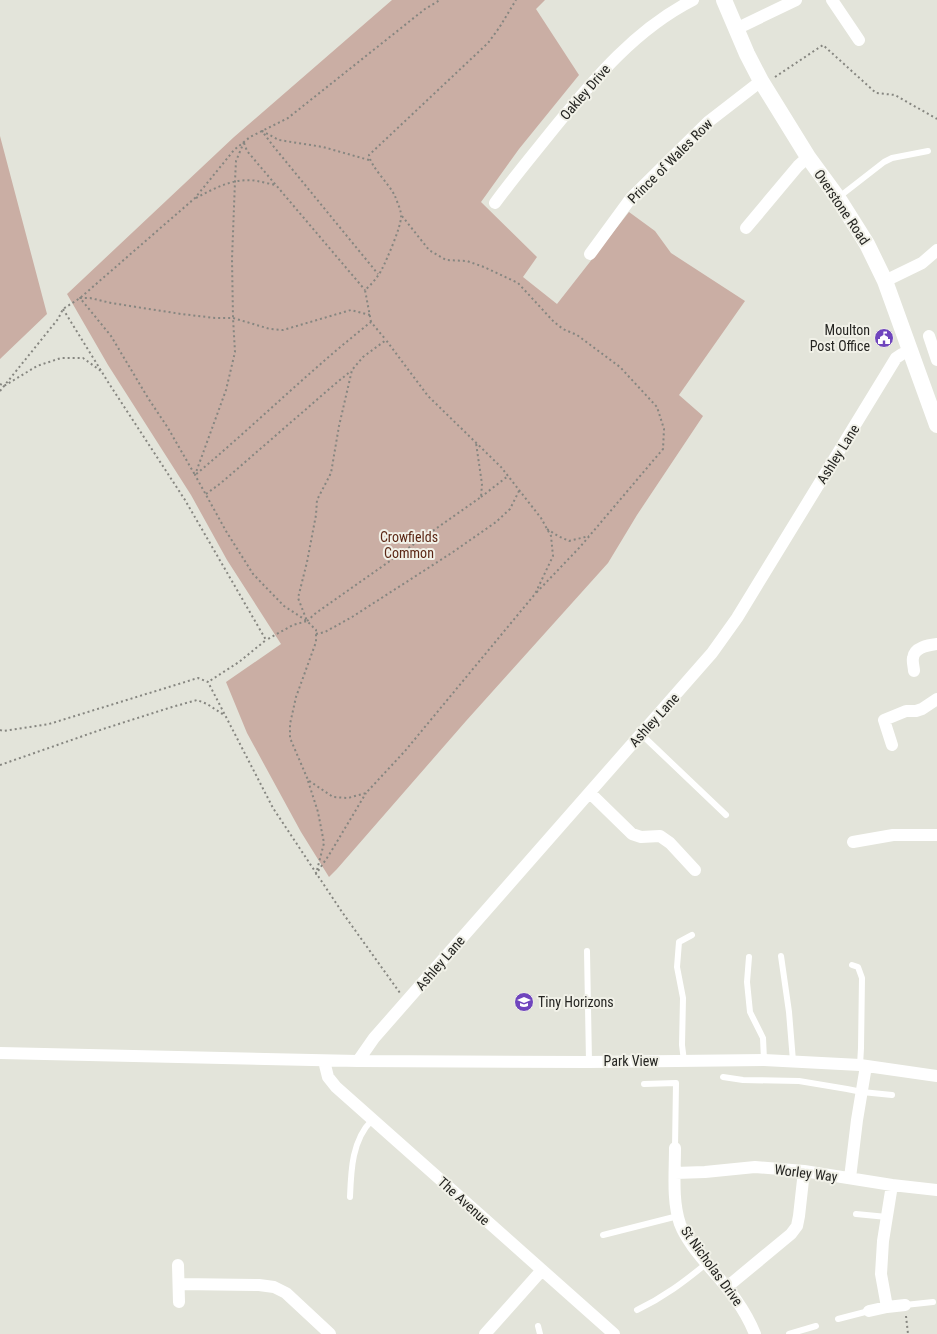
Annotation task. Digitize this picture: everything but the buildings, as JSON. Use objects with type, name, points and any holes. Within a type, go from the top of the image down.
[{"type":"street","name":"Oakley Drive","points":[[495,203],[574,104],[609,64],[652,26],[693,0]]},
{"type":"street","name":"Overstone Road","points":[[724,0],[736,30],[762,82],[808,157],[838,198],[867,244],[885,281],[937,425]]},
{"type":"street","points":[[736,30],[796,0]]},
{"type":"street","points":[[832,0],[858,40]]},
{"type":"street","name":"Prince of Wales Row","points":[[590,254],[631,198],[708,122],[762,82]]},
{"type":"street","points":[[746,228],[798,166],[808,157]]},
{"type":"street","points":[[885,281],[922,263],[937,250]]},
{"type":"street","points":[[928,336],[936,352]]},
{"type":"street","name":"Ashley Lane","points":[[358,1061],[374,1038],[692,678],[723,638],[760,580],[896,358],[910,350]]},
{"type":"street","points":[[914,671],[913,659],[915,652],[922,647],[937,644]]},
{"type":"street","points":[[892,745],[884,720],[906,711],[916,711],[922,709],[937,699]]},
{"type":"street","points":[[590,792],[632,834],[641,837],[660,836],[670,843],[695,870]]},
{"type":"street","points":[[854,842],[893,835],[937,835]]},
{"type":"street","name":"Park View","points":[[0,1053],[324,1061],[589,1062],[764,1060],[863,1065],[937,1076]]},
{"type":"street","name":"The Avenue","points":[[324,1061],[328,1077],[336,1087],[614,1334]]},
{"type":"street","points":[[850,1178],[862,1092],[863,1065]]},
{"type":"street","name":"St Nicholas Drive","points":[[674,1148],[675,1200],[681,1226],[688,1238],[741,1305],[750,1320],[755,1334]]},
{"type":"street","name":"Worley Way","points":[[675,1172],[705,1172],[755,1167],[804,1171],[892,1185],[937,1190]]},
{"type":"street","points":[[727,1287],[791,1234],[797,1226],[804,1171]]},
{"type":"street","points":[[887,1308],[881,1274],[883,1241],[892,1185]]},
{"type":"street","points":[[178,1265],[179,1302]]},
{"type":"street","points":[[485,1334],[542,1270]]},
{"type":"street","points":[[179,1284],[259,1285],[274,1287],[286,1293],[330,1334]]},
{"type":"street","points":[[869,1312],[905,1305]]},
{"type":"lane","points":[[838,198],[884,162],[892,158],[928,150]]},
{"type":"lane","points":[[641,734],[726,815]]},
{"type":"lane","points":[[684,1061],[682,1045],[683,998],[677,967],[679,942],[692,935]]},
{"type":"lane","points":[[587,951],[589,1062]]},
{"type":"lane","points":[[781,956],[789,1012],[793,1061]]},
{"type":"lane","points":[[749,957],[746,982],[750,1012],[763,1038],[764,1060]]},
{"type":"lane","points":[[852,965],[858,967],[862,978],[861,1048],[863,1065]]},
{"type":"lane","points":[[723,1077],[742,1080],[799,1081],[862,1092],[892,1095]]},
{"type":"lane","points":[[644,1084],[676,1083],[674,1148]]},
{"type":"lane","points":[[350,1197],[351,1168],[355,1151],[366,1126],[372,1120]]},
{"type":"lane","points":[[856,1214],[887,1217]]},
{"type":"lane","points":[[603,1235],[678,1216]]},
{"type":"lane","points":[[637,1310],[659,1299],[680,1285],[707,1263]]},
{"type":"lane","points":[[905,1305],[933,1302]]},
{"type":"lane","points":[[838,1319],[869,1312]]},
{"type":"lane","points":[[538,1326],[540,1334]]},
{"type":"lane","points":[[789,1334],[816,1326]]},
{"type":"path","points":[[0,391],[58,320],[63,309],[80,298],[195,198],[234,150],[250,137],[288,118],[425,9],[440,0]]},
{"type":"path","points":[[369,160],[369,155],[488,43],[516,0]]},
{"type":"path","points":[[762,82],[823,45],[876,93],[895,95],[937,119]]},
{"type":"path","points":[[262,131],[279,140],[323,147],[369,160],[395,196],[402,216],[429,250],[446,260],[467,261],[484,267],[518,283],[554,322],[563,329],[577,335],[620,366],[657,407],[664,429],[662,449],[590,536],[534,594],[405,750],[366,793],[316,874]]},
{"type":"path","points":[[262,131],[378,275]]},
{"type":"path","points":[[195,475],[228,382],[235,352],[232,259],[235,181],[236,161],[244,142]]},
{"type":"path","points":[[244,142],[247,151],[365,290],[371,322],[428,396],[501,467],[541,518],[551,536],[553,556],[534,594]]},
{"type":"path","points":[[195,198],[235,181],[256,180],[276,185]]},
{"type":"path","points":[[365,290],[370,286],[382,270],[397,233],[402,216]]},
{"type":"path","points":[[80,298],[90,298],[181,314],[215,318],[233,318],[270,329],[283,330],[351,310],[370,316]]},
{"type":"path","points":[[80,298],[110,336],[168,428],[226,531],[253,574],[284,606],[307,621],[316,630],[316,642],[296,697],[290,724],[290,738],[308,780],[318,812],[324,843],[316,874]]},
{"type":"path","points":[[63,309],[185,500],[266,640]]},
{"type":"path","points":[[195,475],[237,441],[297,385],[371,322]]},
{"type":"path","points":[[206,494],[221,483],[352,370],[363,356],[386,340]]},
{"type":"path","points":[[4,386],[38,366],[61,358],[83,358],[102,372]]},
{"type":"path","points":[[307,621],[298,598],[307,562],[316,515],[317,500],[331,472],[339,426],[352,370]]},
{"type":"path","points":[[0,384],[4,386]]},
{"type":"path","points":[[476,442],[482,484],[481,497]]},
{"type":"path","points":[[208,682],[239,662],[266,640],[294,625],[307,621],[316,613],[481,497],[508,476]]},
{"type":"path","points":[[316,634],[326,632],[352,618],[496,522],[510,509],[519,491]]},
{"type":"path","points":[[546,529],[569,541],[590,536]]},
{"type":"path","points":[[0,730],[3,731],[49,724],[198,678],[208,682],[273,808],[342,912],[406,1002]]},
{"type":"path","points":[[0,765],[103,729],[197,700],[207,704],[226,716]]},
{"type":"path","points":[[308,780],[333,797],[348,798],[366,793]]},
{"type":"path","points":[[905,1305],[908,1334]]},
{"type":"green space","name":"Crowfields Common","points":[[392,0],[545,0],[536,9],[579,75],[519,149],[481,202],[537,257],[523,277],[557,304],[629,212],[655,231],[671,253],[745,301],[679,395],[703,416],[637,515],[608,563],[466,721],[329,877],[301,832],[247,733],[226,682],[281,644],[227,560],[191,495],[108,365],[67,294],[234,137]]},
{"type":"green space","points":[[0,136],[47,314],[0,359]]},
{"type":"place","name":"Moulton Post Office","points":[[884,338]]},
{"type":"place","name":"Tiny Horizons","points":[[524,1002]]}]
